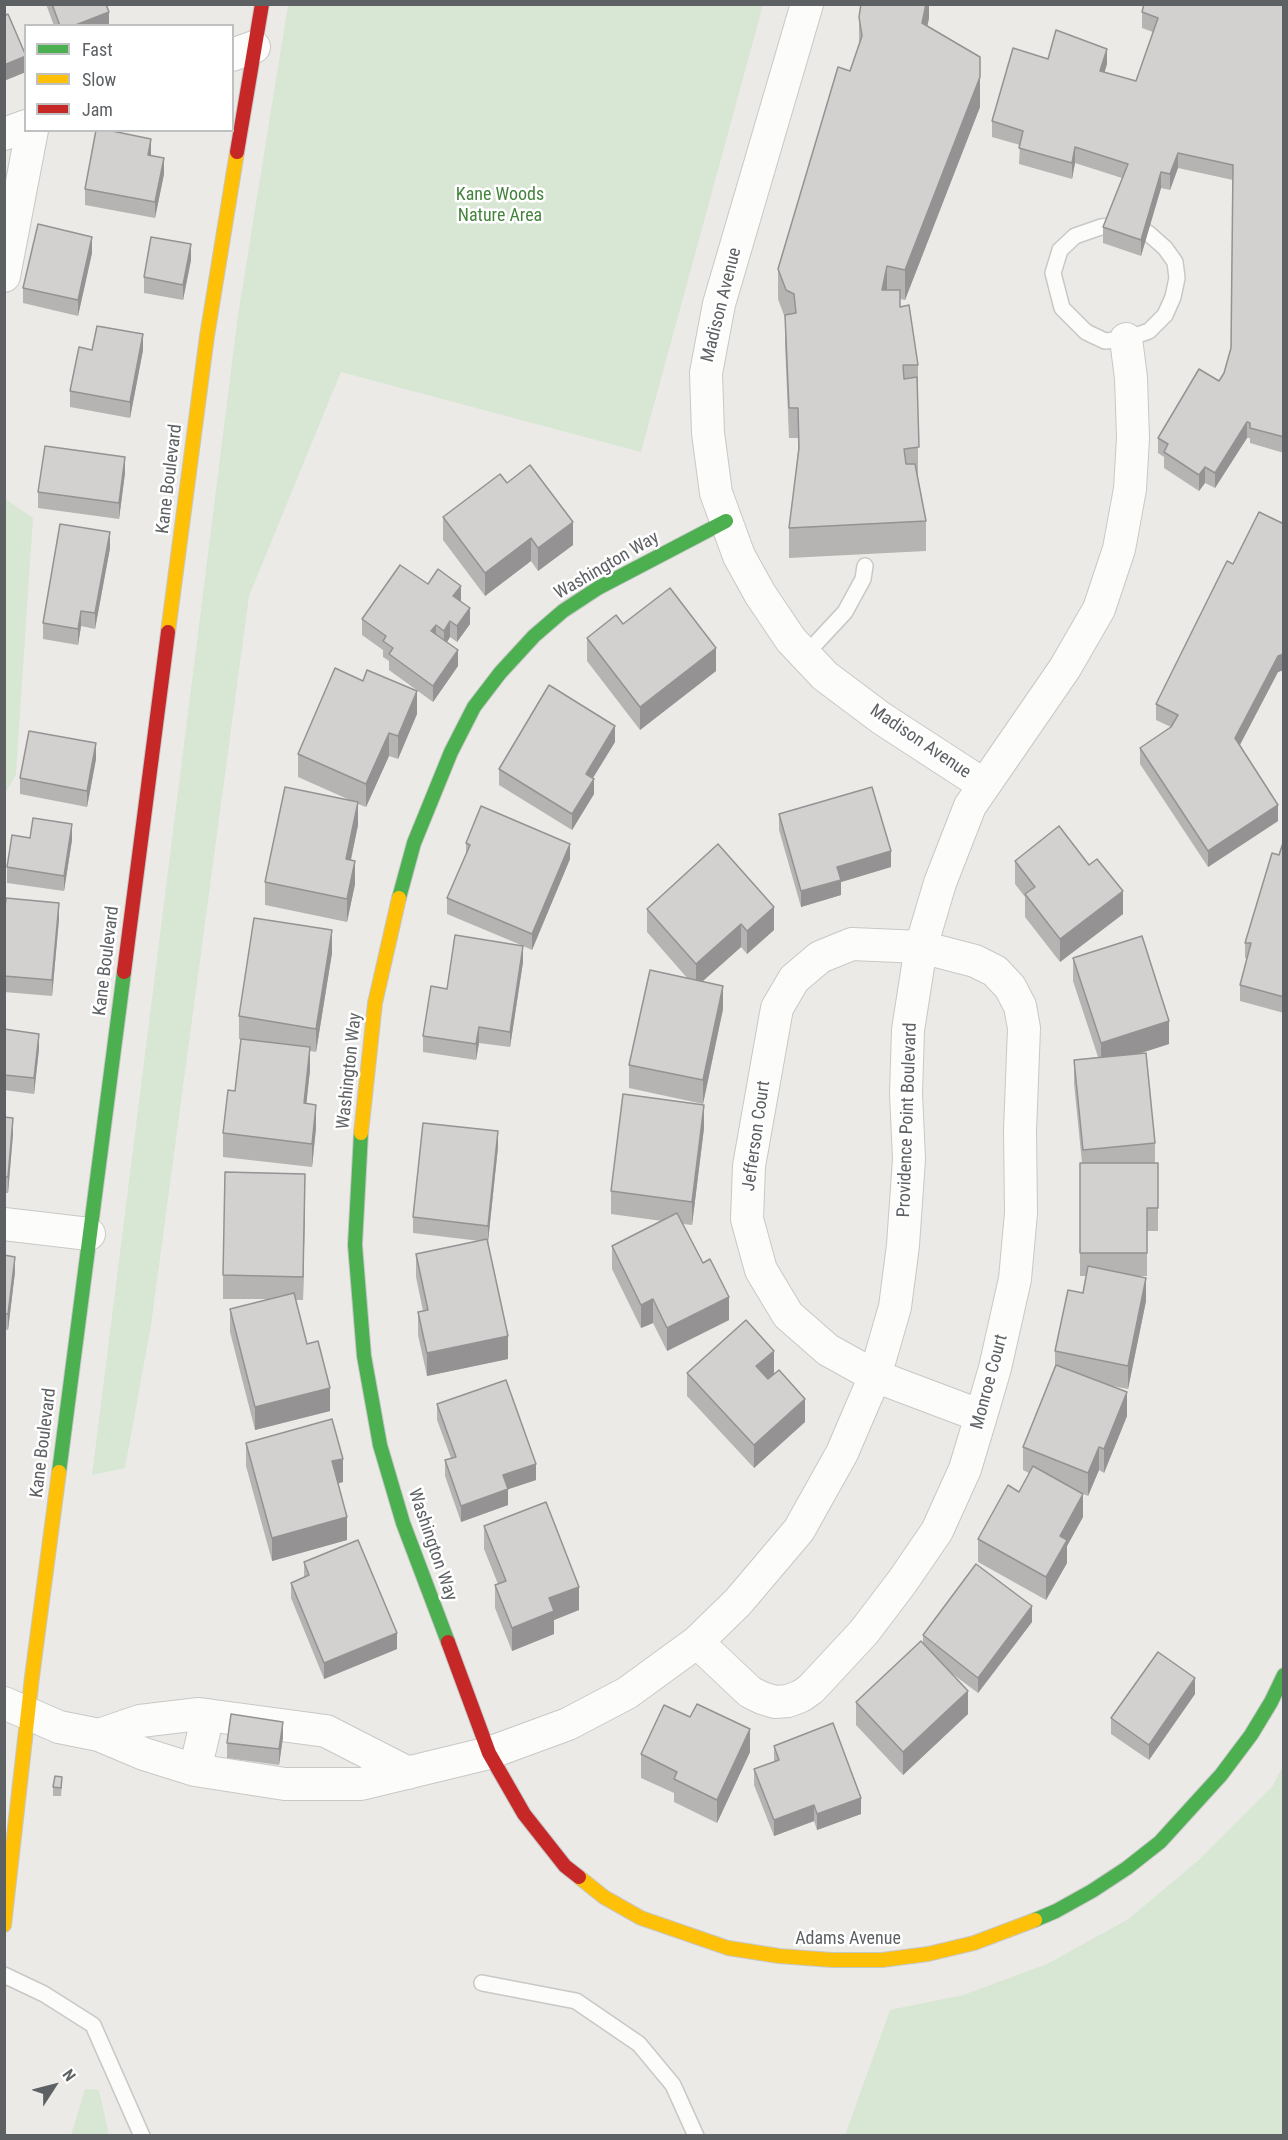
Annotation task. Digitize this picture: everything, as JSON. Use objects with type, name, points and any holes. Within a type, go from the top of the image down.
[{"type":"street","name":"Kane Boulevard","points":[[234,123],[243,51],[262,4]]},
{"type":"street","name":"Madison Avenue","points":[[807,4],[719,304],[706,373],[708,433],[716,493],[739,556],[760,594],[791,640],[825,676],[881,718],[984,785]]},
{"type":"street","points":[[4,134],[24,127]]},
{"type":"street","points":[[4,276],[32,132]]},
{"type":"street","name":"Kane Boulevard","points":[[4,1925],[16,1708],[89,1234],[233,132]]},
{"type":"street","name":"Providence Point Boulevard","points":[[16,1708],[59,1727],[99,1735],[144,1754],[195,1770],[296,1784],[361,1784],[489,1753],[568,1724],[617,1698],[697,1642],[738,1602],[799,1530],[842,1453],[874,1376],[895,1307],[903,1245],[909,1159],[906,1094],[908,1030],[921,946],[940,883],[970,806],[1069,661],[1099,609],[1119,549],[1130,489],[1133,438],[1131,378],[1126,339]]},
{"type":"street","name":"Washington Way","points":[[489,1753],[403,1523],[380,1445],[364,1356],[355,1245],[362,1117],[375,1003],[393,917],[414,843],[451,752],[474,707],[534,636],[563,611],[598,588],[726,521]]},
{"type":"street","name":"Jefferson Court","points":[[921,946],[852,944],[820,957],[794,979],[777,1008],[749,1166],[747,1219],[761,1270],[788,1314],[828,1350],[874,1376],[981,1416]]},
{"type":"street","name":"Monroe Court","points":[[697,1642],[750,1692],[775,1702],[788,1701],[801,1696],[811,1689],[864,1632],[903,1582],[937,1531],[965,1469],[995,1368],[1015,1279],[1021,1213],[1020,1131],[1024,1028],[1020,1006],[1015,996],[1010,987],[994,971],[975,961],[921,946]]},
{"type":"street","points":[[4,1224],[89,1234]]},
{"type":"street","name":"Adams Avenue","points":[[489,1753],[524,1814],[566,1866],[604,1897],[642,1918],[728,1948],[790,1957],[882,1960],[928,1954],[974,1943],[1016,1928],[1056,1911],[1127,1868],[1160,1842],[1221,1775],[1251,1735],[1284,1675]]},
{"type":"street","name":"Providence Point Boulevard","points":[[99,1735],[140,1722],[199,1714],[208,1715],[326,1731],[408,1773]]},
{"type":"street","points":[[195,1770],[208,1715]]},
{"type":"lane","points":[[1110,226],[1075,236],[1060,250],[1053,273],[1062,308],[1086,332],[1105,341],[1126,339],[1149,331],[1165,315],[1173,297],[1177,278],[1175,262],[1165,248],[1148,233]]},
{"type":"lane","points":[[806,655],[845,612],[863,579],[865,566]]},
{"type":"lane","points":[[4,1975],[44,1994],[93,2025],[142,2136]]},
{"type":"lane","points":[[482,1983],[576,2001],[639,2044],[673,2085],[695,2135]]},
{"type":"green space","name":"Kane Woods Nature Area","points":[[288,5],[763,5],[641,452],[341,372],[249,596],[151,1325],[125,1468],[92,1475],[238,315]]},
{"type":"green space","points":[[5,499],[33,518],[16,774],[5,794]]},
{"type":"green space","points":[[1283,1766],[1283,2135],[845,2135],[890,2010],[963,1995],[1047,1964],[1127,1920],[1200,1859],[1272,1787]]},
{"type":"green space","points":[[85,2089],[99,2090],[109,2135],[71,2135]]},
{"type":"building","points":[[52,4],[106,4],[109,12],[78,24],[59,24]]},
{"type":"building","points":[[861,4],[926,4],[922,23],[980,57],[980,77],[905,270],[887,266],[882,290],[900,290],[900,307],[909,305],[918,365],[903,365],[904,379],[917,377],[919,447],[904,449],[906,464],[915,464],[926,521],[789,528],[799,448],[798,408],[789,408],[785,315],[796,313],[794,294],[786,290],[778,269],[838,67],[850,71],[862,36],[859,17]]},
{"type":"building","points":[[1144,4],[1284,4],[1284,437],[1250,428],[1250,423],[1247,422],[1215,473],[1205,467],[1199,475],[1164,452],[1168,444],[1158,438],[1199,369],[1219,381],[1224,373],[1231,348],[1233,165],[1178,153],[1170,174],[1161,172],[1141,240],[1103,227],[1128,164],[1075,147],[1072,163],[1019,148],[1023,131],[992,121],[1013,48],[1048,59],[1056,30],[1107,49],[1100,71],[1136,81],[1158,18],[1142,12]]},
{"type":"building","points":[[8,14],[24,51],[24,57],[4,65],[4,16]]},
{"type":"building","points":[[96,132],[117,132],[151,139],[148,155],[164,158],[155,202],[85,189]]},
{"type":"building","points":[[38,224],[92,237],[78,300],[23,288]]},
{"type":"building","points":[[151,237],[191,244],[183,285],[144,277]]},
{"type":"building","points":[[97,326],[143,334],[130,402],[70,391],[79,347],[92,350]]},
{"type":"building","points":[[45,446],[125,457],[119,503],[38,492]]},
{"type":"building","points":[[530,465],[573,522],[538,548],[531,538],[485,573],[443,517],[500,474],[507,483]]},
{"type":"building","points":[[1259,512],[1284,524],[1284,654],[1278,656],[1235,738],[1278,805],[1208,851],[1140,748],[1171,727],[1178,715],[1156,704],[1227,561],[1233,564]]},
{"type":"building","points":[[60,524],[110,532],[95,613],[81,611],[78,629],[43,623]]},
{"type":"building","points":[[400,565],[428,584],[438,569],[461,586],[453,596],[470,608],[457,626],[450,621],[444,631],[436,625],[431,631],[458,650],[433,686],[389,654],[393,648],[383,641],[386,636],[362,619]]},
{"type":"building","points":[[670,588],[716,648],[640,707],[587,638],[616,615],[623,624]]},
{"type":"building","points":[[335,668],[363,681],[367,670],[417,691],[398,736],[389,733],[366,784],[298,754]]},
{"type":"building","points":[[549,685],[615,726],[586,774],[594,779],[572,814],[499,769]]},
{"type":"building","points":[[29,731],[96,743],[87,791],[20,778]]},
{"type":"building","points":[[285,787],[358,802],[346,859],[355,861],[347,899],[265,882]]},
{"type":"building","points":[[872,787],[891,851],[837,867],[841,880],[801,891],[779,814]]},
{"type":"building","points":[[481,806],[570,844],[532,934],[447,898],[470,845],[466,843]]},
{"type":"building","points":[[33,818],[72,824],[64,876],[7,867],[12,835],[30,838]]},
{"type":"building","points":[[1059,826],[1089,865],[1097,859],[1123,891],[1060,939],[1025,894],[1035,887],[1015,861]]},
{"type":"building","points":[[1284,840],[1284,997],[1240,985],[1251,943],[1245,943],[1272,853],[1279,855]]},
{"type":"building","points":[[718,844],[774,907],[747,931],[741,924],[696,964],[647,909]]},
{"type":"building","points":[[6,898],[59,903],[52,980],[4,976]]},
{"type":"building","points":[[254,918],[332,930],[316,1029],[239,1016]]},
{"type":"building","points":[[455,935],[523,946],[510,1032],[479,1027],[476,1044],[423,1036],[431,986],[447,989]]},
{"type":"building","points":[[1142,936],[1169,1021],[1101,1043],[1073,958]]},
{"type":"building","points":[[650,970],[723,986],[703,1080],[629,1065]]},
{"type":"building","points":[[4,1029],[39,1034],[34,1078],[4,1075]]},
{"type":"building","points":[[241,1039],[310,1047],[304,1103],[316,1105],[312,1144],[223,1133],[228,1090],[235,1091]]},
{"type":"building","points":[[1146,1053],[1155,1143],[1083,1150],[1074,1060]]},
{"type":"building","points":[[623,1094],[704,1105],[692,1202],[611,1191]]},
{"type":"building","points":[[4,1117],[13,1118],[8,1177],[4,1177]]},
{"type":"building","points":[[423,1123],[498,1131],[488,1226],[413,1217]]},
{"type":"building","points":[[1080,1163],[1158,1163],[1158,1208],[1147,1208],[1147,1253],[1080,1253]]},
{"type":"building","points":[[225,1172],[305,1174],[303,1277],[223,1275]]},
{"type":"building","points":[[677,1213],[703,1263],[710,1259],[729,1297],[667,1328],[653,1299],[641,1305],[612,1246]]},
{"type":"building","points":[[487,1239],[508,1336],[427,1353],[418,1312],[428,1310],[416,1254]]},
{"type":"building","points":[[4,1255],[15,1257],[8,1314],[4,1314]]},
{"type":"building","points":[[1088,1266],[1146,1278],[1128,1366],[1055,1351],[1068,1290],[1083,1293]]},
{"type":"building","points":[[294,1293],[307,1344],[318,1341],[330,1388],[255,1407],[230,1309]]},
{"type":"building","points":[[746,1320],[774,1351],[756,1366],[768,1379],[779,1370],[805,1399],[754,1445],[687,1373]]},
{"type":"building","points":[[1056,1365],[1127,1392],[1104,1449],[1099,1447],[1088,1473],[1023,1447]]},
{"type":"building","points":[[506,1380],[536,1464],[503,1475],[508,1489],[461,1506],[445,1460],[456,1457],[437,1404]]},
{"type":"building","points":[[332,1419],[343,1459],[332,1461],[347,1517],[272,1538],[246,1443]]},
{"type":"building","points":[[1033,1466],[1083,1494],[1060,1536],[1067,1540],[1046,1577],[978,1539],[1008,1485],[1019,1492]]},
{"type":"building","points":[[546,1502],[579,1587],[549,1598],[554,1611],[512,1628],[495,1585],[506,1581],[484,1526]]},
{"type":"building","points":[[358,1540],[397,1633],[324,1663],[291,1583],[309,1575],[304,1562]]},
{"type":"building","points":[[976,1564],[1032,1606],[978,1678],[923,1635]]},
{"type":"building","points":[[921,1641],[968,1691],[903,1752],[856,1702]]},
{"type":"building","points":[[1158,1652],[1195,1678],[1149,1745],[1111,1718]]},
{"type":"building","points":[[697,1704],[750,1729],[717,1800],[674,1779],[677,1772],[641,1754],[664,1705],[690,1717]]},
{"type":"building","points":[[231,1714],[283,1722],[279,1749],[227,1743]]},
{"type":"building","points":[[833,1723],[861,1798],[817,1814],[814,1805],[774,1820],[754,1769],[779,1760],[774,1746]]},
{"type":"building","points":[[55,1776],[62,1777],[61,1788],[53,1787]]},
{"type":"traffic: fast","points":[[399,898],[414,843],[451,752],[474,707],[500,673],[534,636],[563,611],[598,588],[726,521]]},
{"type":"traffic: fast","points":[[59,1472],[124,972]]},
{"type":"traffic: fast","points":[[361,1133],[355,1245],[364,1356],[380,1445],[403,1523],[448,1642]]},
{"type":"traffic: fast","points":[[1035,1920],[1092,1891],[1127,1868],[1160,1842],[1221,1775],[1251,1735],[1284,1675]]},
{"type":"traffic: slow","points":[[168,632],[207,336],[237,152]]},
{"type":"traffic: slow","points":[[361,1133],[375,1003],[399,898]]},
{"type":"traffic: slow","points":[[4,1925],[32,1677],[59,1472]]},
{"type":"traffic: slow","points":[[579,1877],[604,1897],[641,1918],[728,1948],[779,1956],[832,1960],[882,1960],[928,1954],[974,1943],[1035,1920]]},
{"type":"traffic: jam","points":[[237,152],[262,4]]},
{"type":"traffic: jam","points":[[124,972],[168,632]]},
{"type":"traffic: jam","points":[[448,1642],[489,1753],[524,1814],[565,1866],[579,1877]]}]
